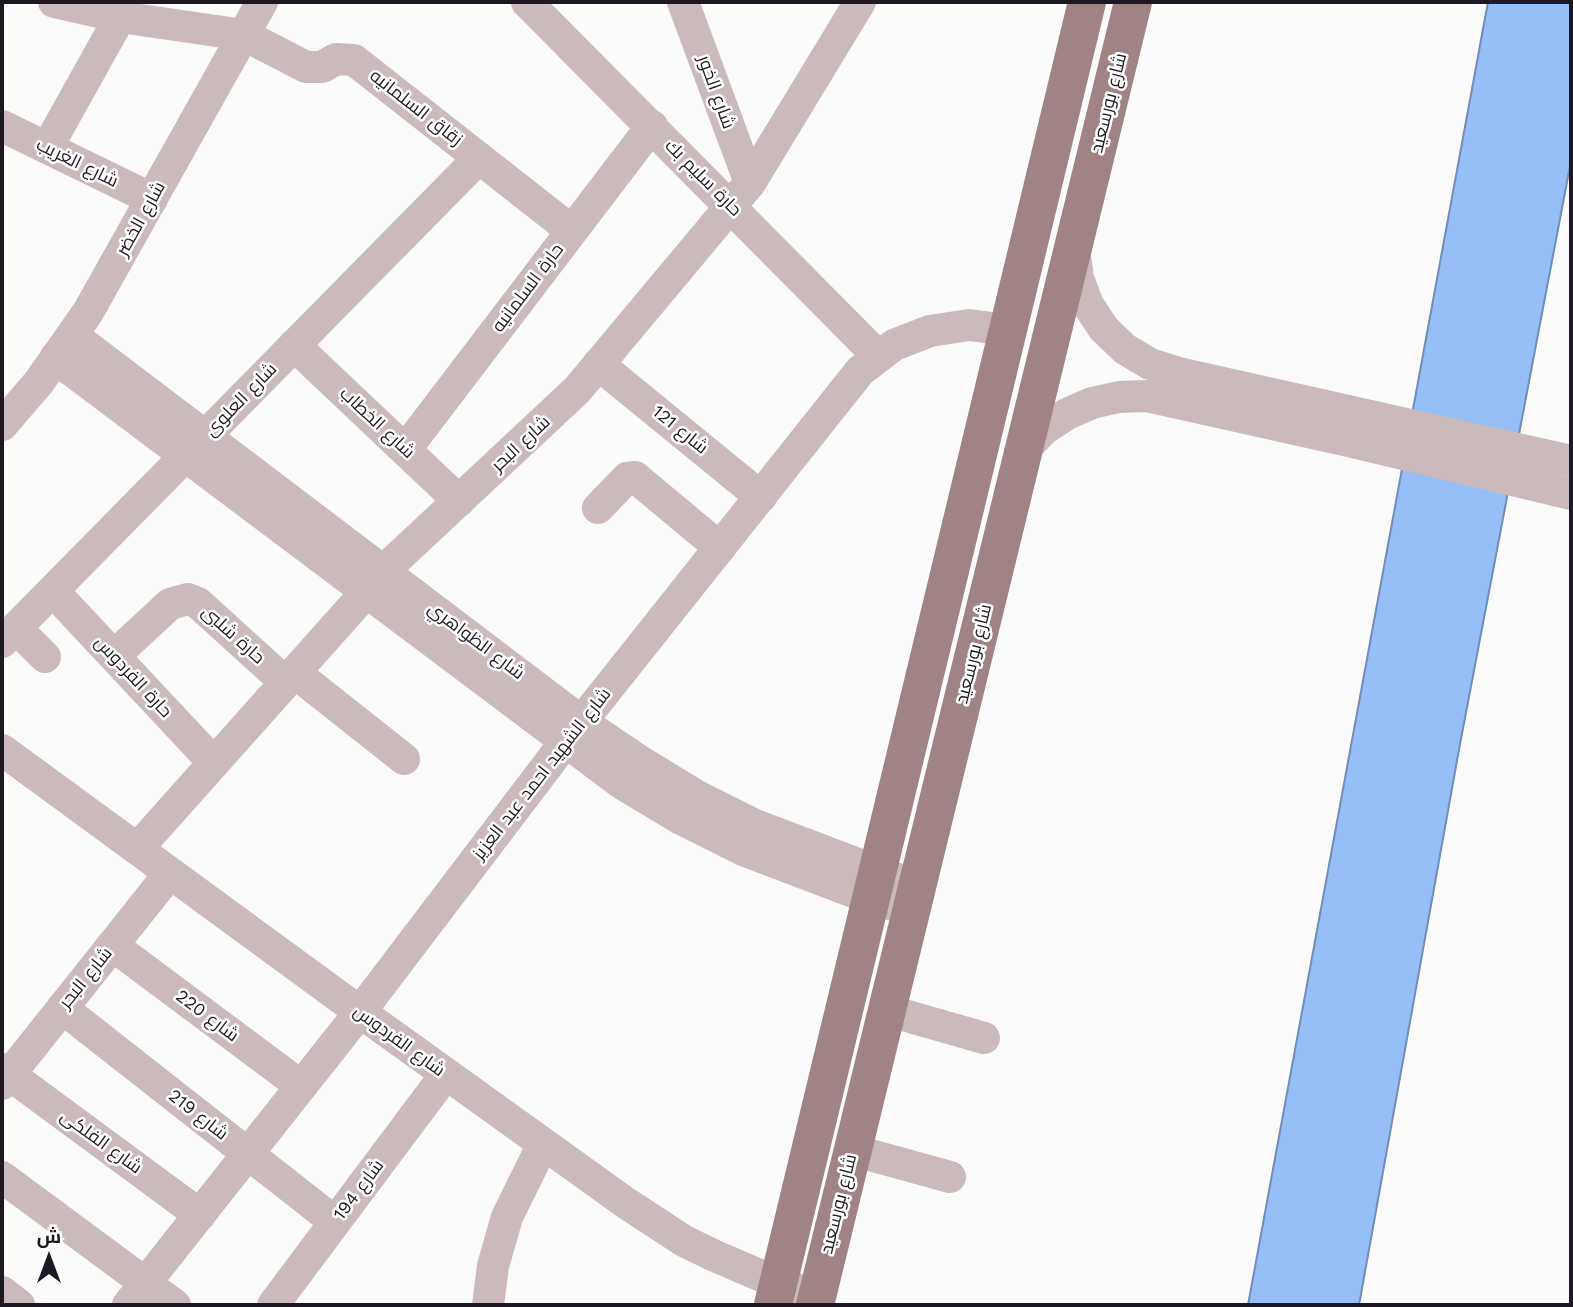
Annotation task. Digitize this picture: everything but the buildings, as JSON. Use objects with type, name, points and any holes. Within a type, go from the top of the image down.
[{"type":"main road","points":[[775,1294],[1087,2]]},
{"type":"main road","name":"شارع بورسعيد","points":[[816,1301],[1133,2]]},
{"type":"street","name":"زقاق السلمانيه","points":[[54,2],[120,17],[244,35],[306,67],[321,67],[337,59],[354,60],[572,231]]},
{"type":"street","name":"شارع الخضر","points":[[2,425],[39,382],[88,312],[262,2]]},
{"type":"street","name":"حارة سليم بك","points":[[527,2],[652,126],[741,195],[877,356]]},
{"type":"street","name":"شارع الخور","points":[[683,2],[741,195]]},
{"type":"street","name":"شارع البحر","points":[[137,849],[376,582],[577,390],[741,195],[860,2]]},
{"type":"street","points":[[47,148],[120,17]]},
{"type":"street","name":"شارع الغريب","points":[[2,126],[152,199]]},
{"type":"street","name":"حارة السلمانيه","points":[[405,450],[652,126]]},
{"type":"street","name":"شارع العلوى","points":[[9,635],[479,158]]},
{"type":"street","points":[[1074,250],[1078,278],[1088,305],[1104,329],[1125,349],[1150,364],[1571,494]]},
{"type":"street","name":"شارع الشهيد احمد عبد العزيز","points":[[137,1295],[360,1012],[574,732],[860,371],[877,356],[912,337],[969,325],[1008,330]]},
{"type":"street","name":"شارع الخطاب","points":[[294,345],[459,501]]},
{"type":"street","name":"شارع الظواهري","points":[[64,346],[574,732],[638,761],[707,801],[875,886],[913,898]]},
{"type":"street","name":"شارع 121","points":[[598,363],[761,497]]},
{"type":"street","points":[[1025,449],[1044,429],[1067,414],[1092,403],[1146,396],[1571,461]]},
{"type":"street","points":[[598,508],[623,481],[631,476],[635,477],[720,548]]},
{"type":"street","name":"حارة الفردوس","points":[[53,591],[214,763]]},
{"type":"street","name":"حارة شلبى","points":[[114,656],[170,604],[188,599],[198,603],[290,677]]},
{"type":"street","points":[[9,635],[45,657]]},
{"type":"street","points":[[290,677],[404,759]]},
{"type":"street","name":"شارع الفردوس","points":[[2,750],[626,1203],[684,1241],[725,1261],[775,1294],[816,1301]]},
{"type":"street","name":"شارع البحر","points":[[4,1076],[170,873]]},
{"type":"street","name":"شارع 220","points":[[113,945],[302,1086]]},
{"type":"street","name":"شارع 219","points":[[62,1008],[335,1222]]},
{"type":"street","points":[[886,1010],[984,1038]]},
{"type":"street","name":"شارع 194","points":[[273,1305],[446,1074]]},
{"type":"street","name":"شارع الفلكى","points":[[4,1076],[200,1215]]},
{"type":"street","points":[[488,1305],[494,1266],[507,1217],[543,1144]]},
{"type":"street","points":[[852,1150],[950,1177]]},
{"type":"street","points":[[2,1177],[137,1295],[175,1305]]},
{"type":"street","points":[[2,1292],[19,1305]]},
{"type":"water","points":[[1488,2],[1571,2],[1571,161],[1460,744],[1359,1305],[1248,1305]]}]
